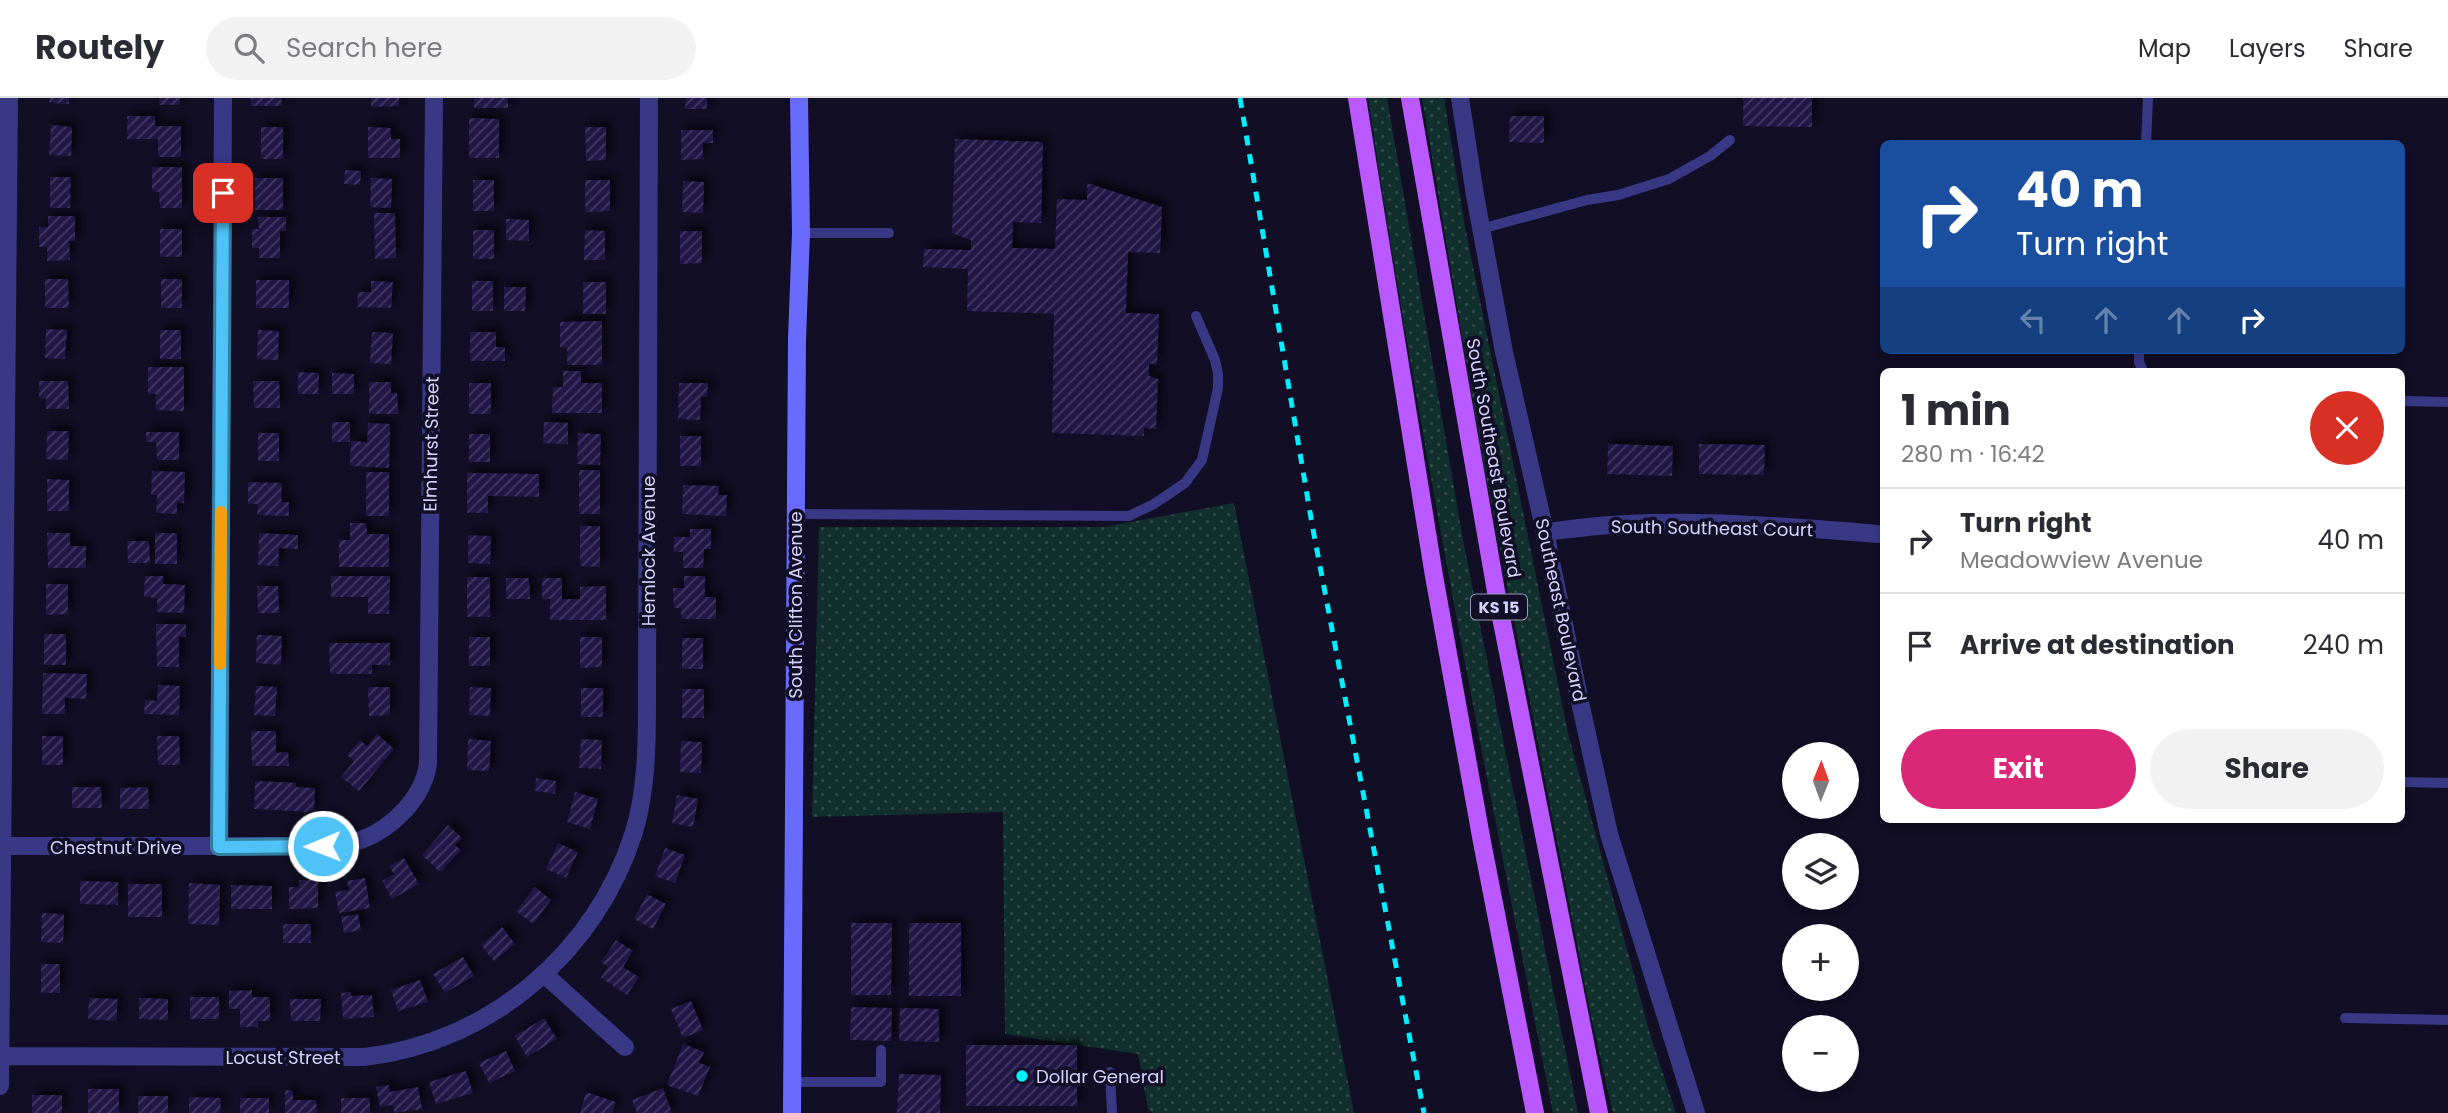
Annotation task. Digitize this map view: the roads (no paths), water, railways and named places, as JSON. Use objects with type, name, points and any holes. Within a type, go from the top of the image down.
[{"type":"main road","points":[[1357,98],[1434,576],[1535,1113]]},
{"type":"main road","name":"South Southeast Boulevard","points":[[1410,98],[1497,597],[1599,1113]]},
{"type":"street","points":[[0,1086],[9,98]]},
{"type":"street","points":[[219,847],[223,98]]},
{"type":"street","name":"Elmhurst Street","points":[[421,789],[428,764],[434,98]]},
{"type":"street","name":"Hemlock Avenue","points":[[544,974],[584,928],[616,876],[634,830],[645,764],[648,684],[649,98]]},
{"type":"street","name":"South Clifton Avenue","points":[[792,1113],[796,514],[801,233],[799,98]]},
{"type":"street","name":"Southeast Boulevard","points":[[1460,98],[1504,352],[1609,834],[1696,1113]]},
{"type":"street","name":"South Southeast Court","points":[[1545,531],[1628,524],[1691,524],[1812,528],[1878,534]]},
{"type":"street","name":"Chestnut Drive","points":[[2,846],[334,846],[360,841],[382,829],[402,813],[421,789]]},
{"type":"street","points":[[544,974],[625,1047]]},
{"type":"street","name":"Locust Street","points":[[0,1056],[382,1055],[426,1044],[467,1028],[508,1003],[544,974]]},
{"type":"lane","points":[[2146,140],[2148,98]]},
{"type":"lane","points":[[1481,229],[1659,183],[1710,156],[1730,140]]},
{"type":"lane","points":[[801,233],[889,233]]},
{"type":"lane","points":[[796,514],[1129,516],[1154,504],[1185,483],[1202,460],[1213,415],[1218,373],[1196,316]]},
{"type":"lane","points":[[2405,401],[2448,402]]},
{"type":"lane","points":[[2405,782],[2448,783]]},
{"type":"lane","points":[[2345,1018],[2448,1020]]},
{"type":"lane","points":[[792,1082],[881,1082],[881,1050]]},
{"type":"lane","points":[[1110,1072],[1112,1113]]},
{"type":"railway","points":[[1240,98],[1312,524],[1424,1113]]},
{"type":"place","name":"Dollar General","points":[[1022,1076]]}]
